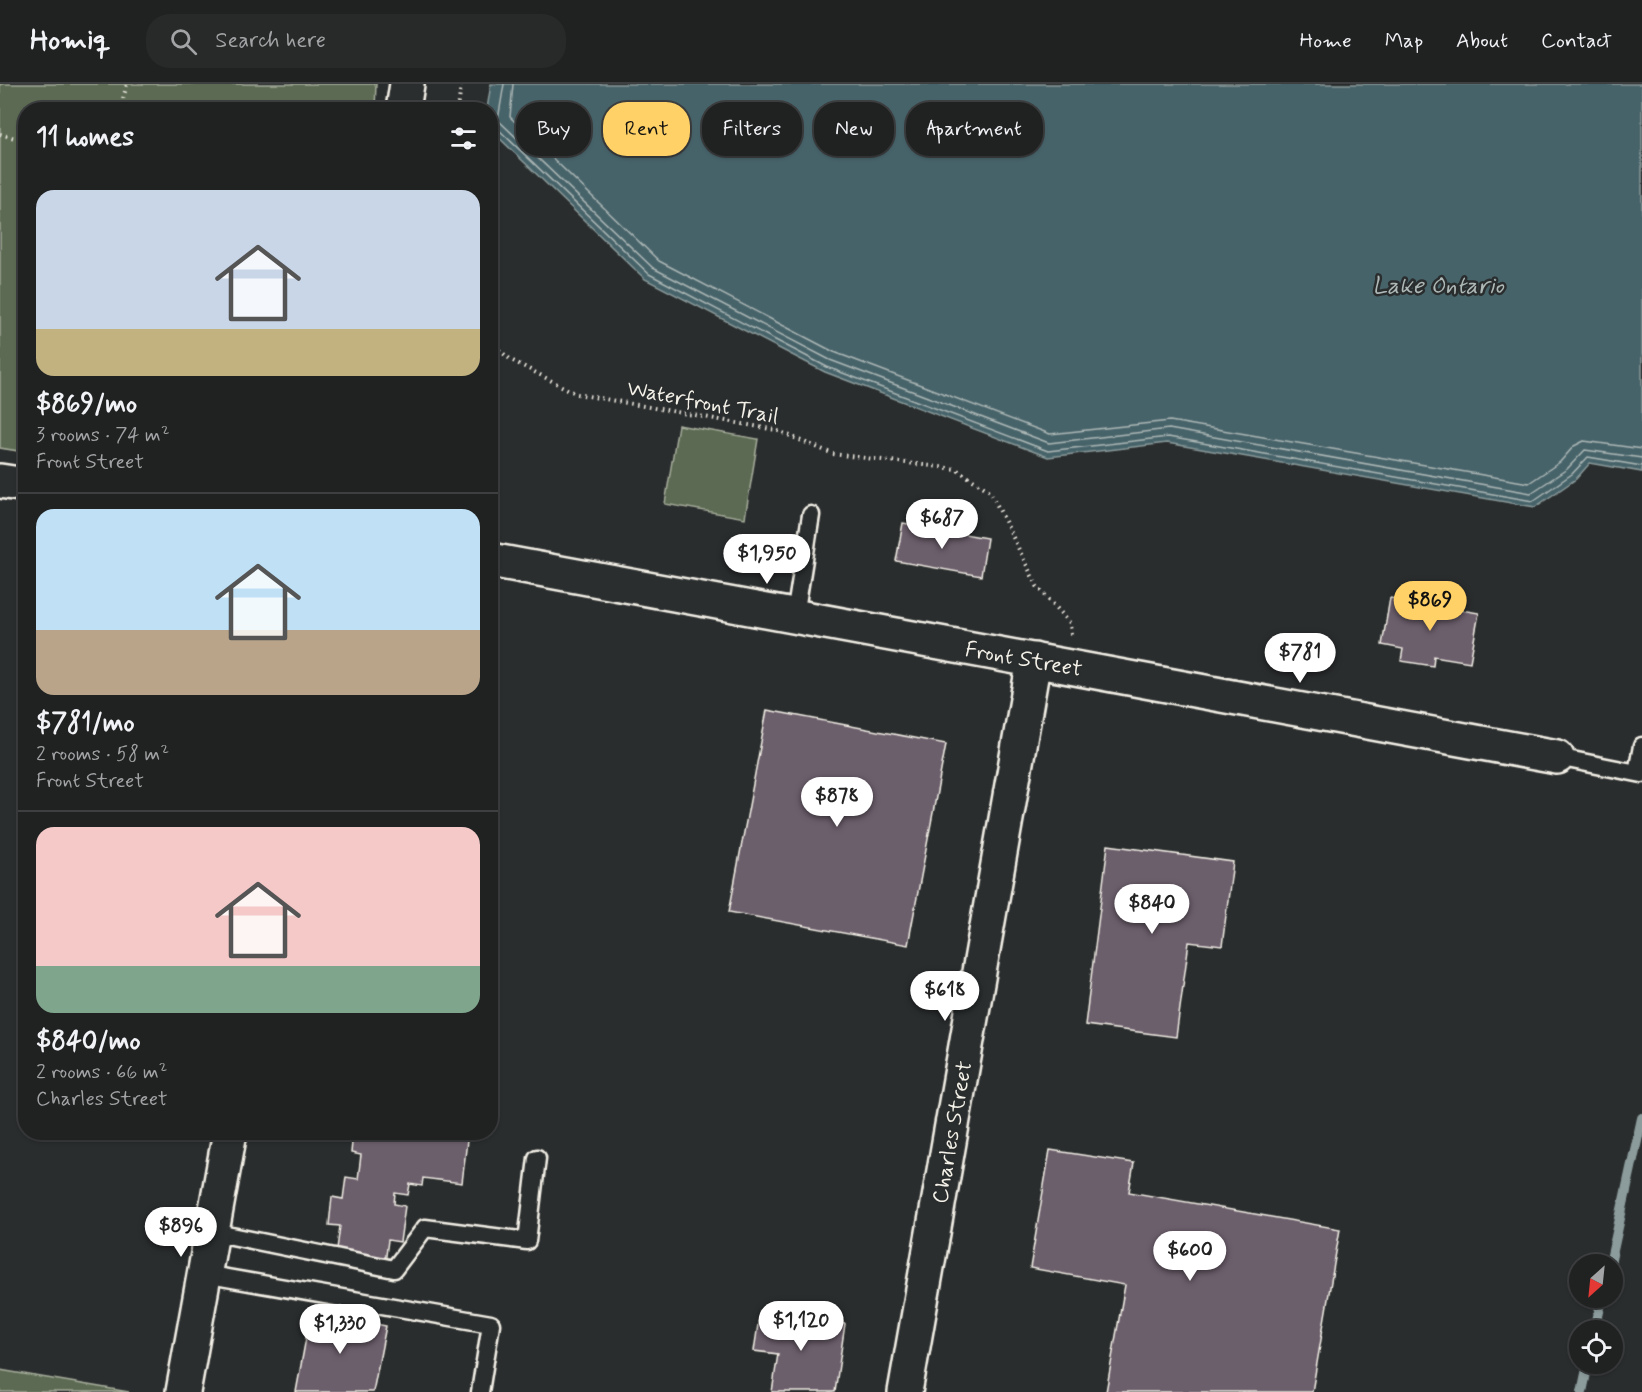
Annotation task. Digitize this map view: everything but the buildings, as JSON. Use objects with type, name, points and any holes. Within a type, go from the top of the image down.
[{"type":"street","points":[[404,102],[407,84]]},
{"type":"street","points":[[0,481],[18,484]]},
{"type":"street","name":"Front Street","points":[[498,561],[1557,758]]},
{"type":"street","name":"Charles Street","points":[[905,1392],[1034,660]]},
{"type":"street","points":[[183,1392],[229,1140]]},
{"type":"lane","points":[[795,616],[811,515]]},
{"type":"lane","points":[[1557,758],[1640,774],[1642,746]]},
{"type":"lane","points":[[212,1232],[394,1269],[425,1228],[527,1241],[537,1158]]},
{"type":"lane","points":[[204,1274],[491,1324],[480,1392]]},
{"type":"path","points":[[122,102],[127,84]]},
{"type":"path","points":[[459,102],[461,84]]},
{"type":"path","points":[[0,134],[18,139]]},
{"type":"path","name":"Waterfront Trail","points":[[498,349],[511,360],[577,393],[776,430],[833,454],[956,470],[990,491],[1037,586],[1070,623],[1072,642]]},
{"type":"green space","points":[[0,84],[376,84],[375,102],[18,102],[18,451],[0,448]]},
{"type":"green space","points":[[678,425],[758,439],[745,518],[665,504]]},
{"type":"green space","points":[[0,1370],[129,1392],[0,1392]]},
{"type":"water","name":"Lake Ontario","points":[[491,84],[1642,84],[1642,472],[1590,463],[1576,479],[1535,507],[1167,443],[1048,457],[825,372],[645,279],[518,156],[591,156],[591,102],[516,102],[516,154],[498,137],[498,102],[488,102]]},
{"type":"waterway","points":[[1612,1254],[1642,1118]]},
{"type":"waterway","points":[[1597,1320],[1600,1308]]},
{"type":"waterway","points":[[1582,1392],[1586,1374]]}]
